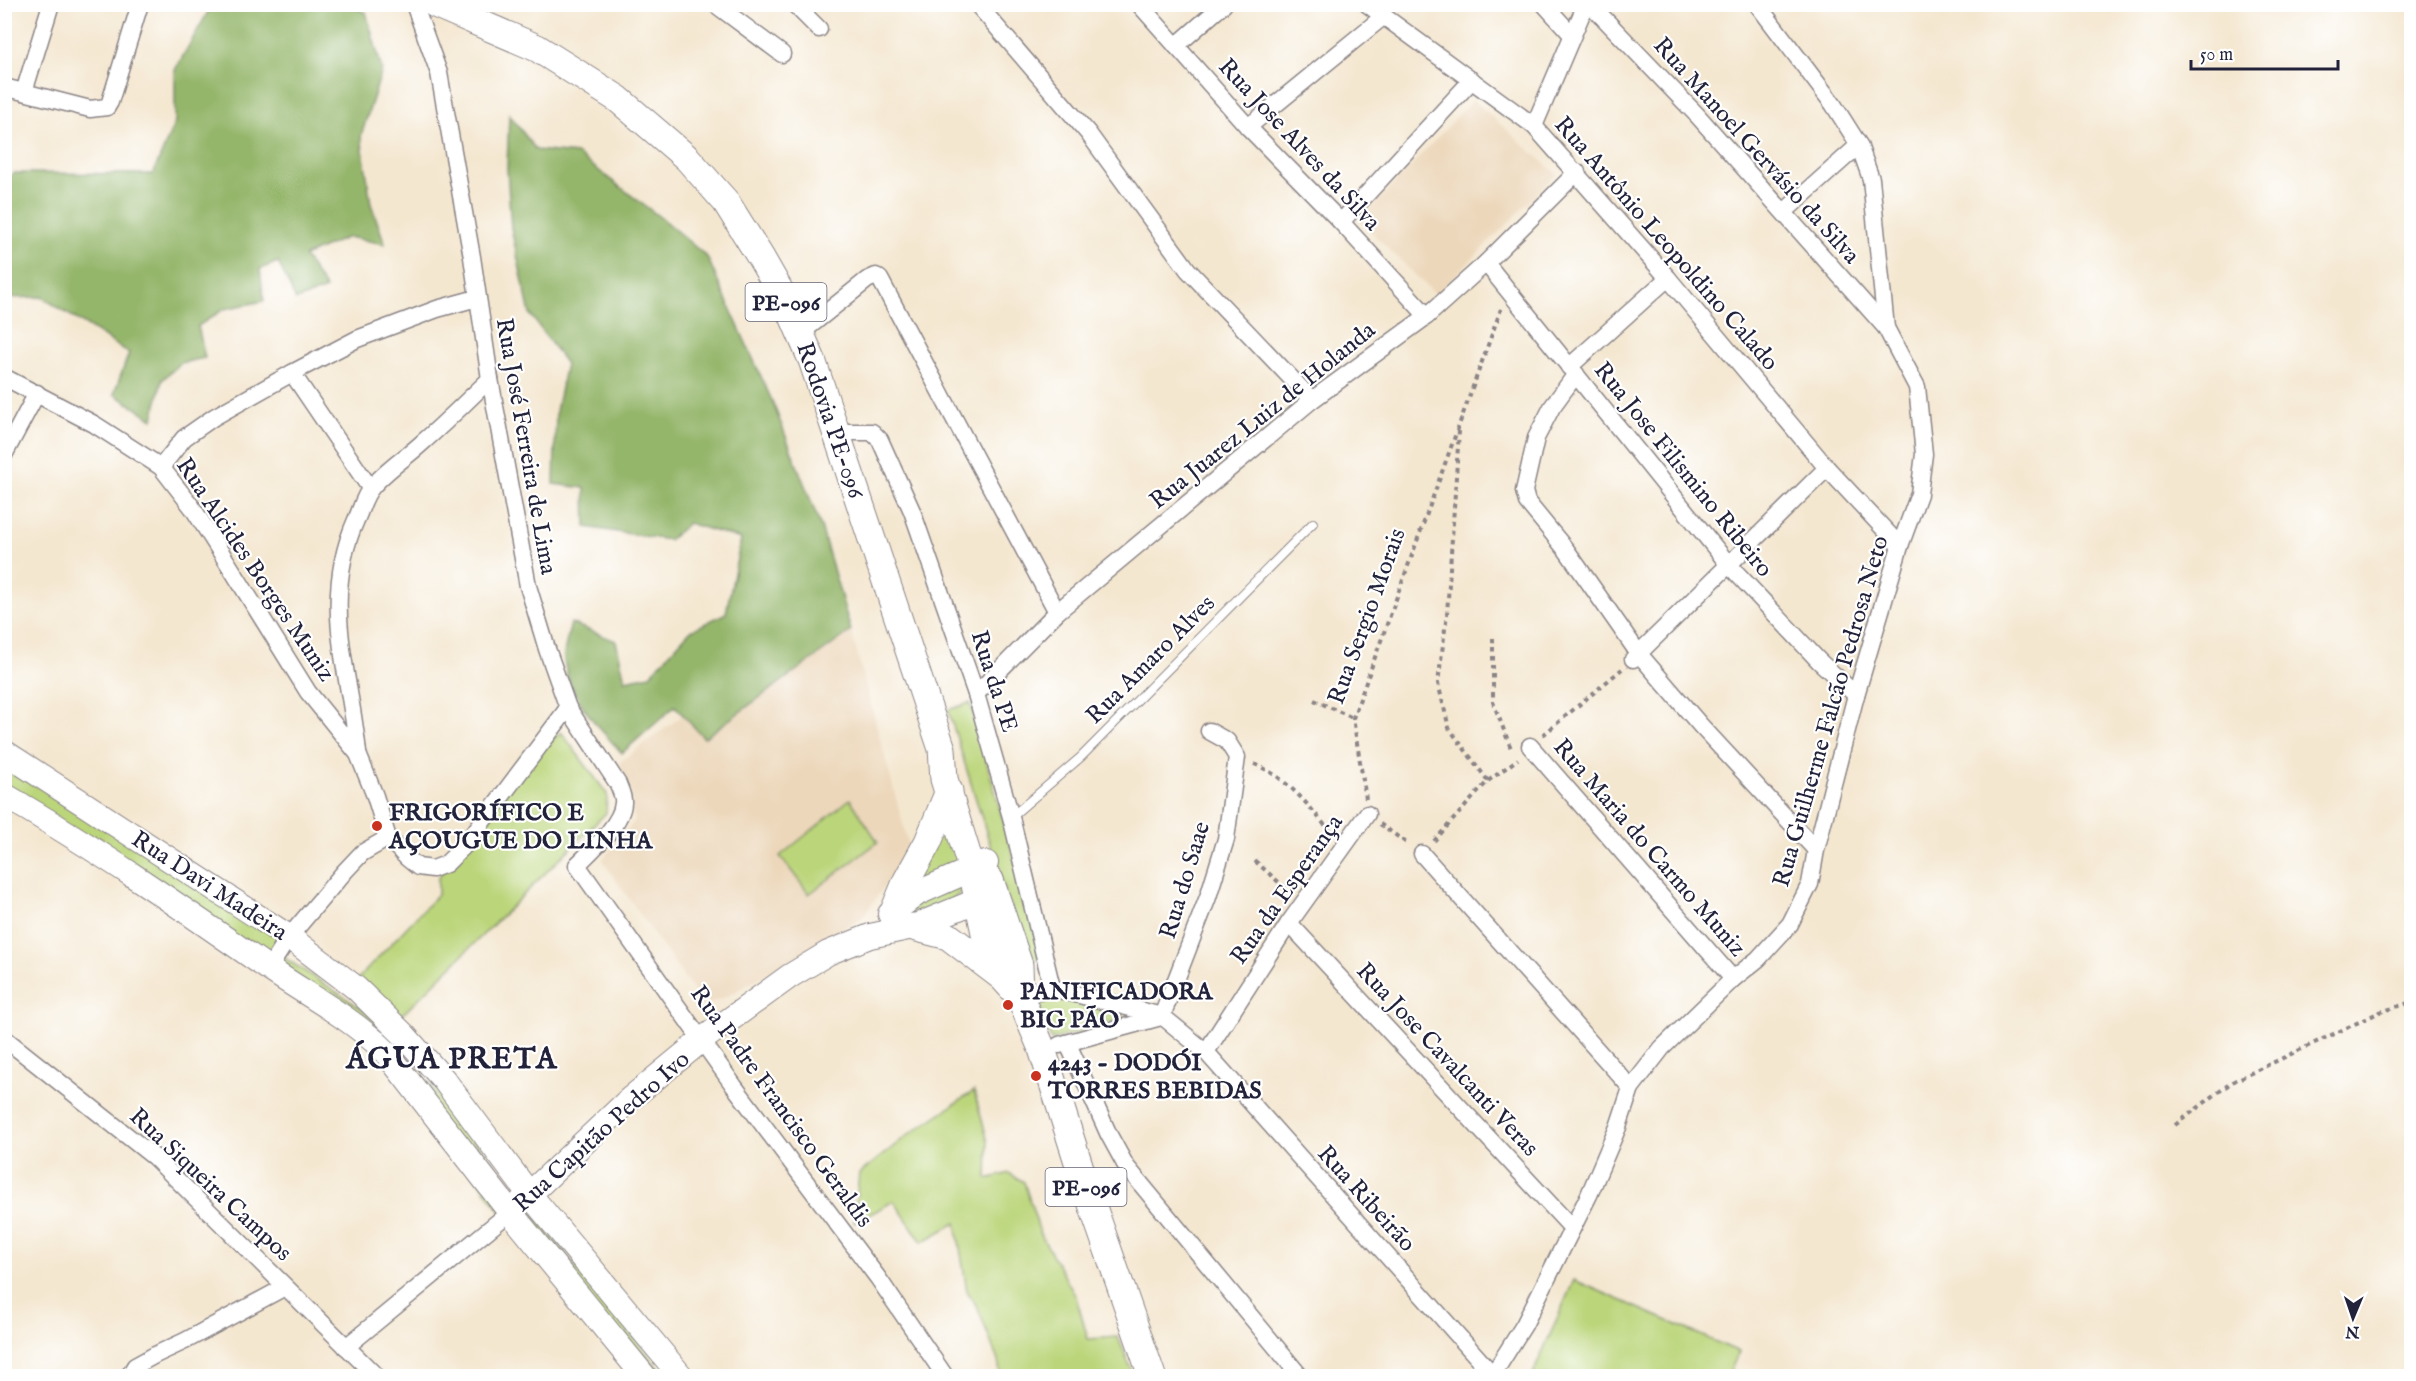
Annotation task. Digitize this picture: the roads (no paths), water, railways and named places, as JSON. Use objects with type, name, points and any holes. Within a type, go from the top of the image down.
[{"type":"main road","name":"Rodovia PE-096","points":[[435,4],[537,48],[618,99],[687,158],[726,202],[789,307],[801,333],[837,432],[942,749]]},
{"type":"main road","name":"PE-096","points":[[942,749],[944,779],[979,866]]},
{"type":"main road","name":"PE-096","points":[[942,749],[963,774],[985,896],[985,933],[1012,988],[1055,1046],[1086,1187],[1153,1374]]},
{"type":"main road","name":"Rua Davi Madeira","points":[[4,752],[289,937],[356,988],[404,1034],[444,1080],[530,1195],[681,1377]]},
{"type":"main road","points":[[949,791],[928,842],[907,880],[904,918],[948,936],[1012,988]]},
{"type":"main road","name":"Rua Davi Madeira","points":[[4,795],[160,891],[269,968],[366,1032],[384,1050],[510,1212],[644,1377]]},
{"type":"main road","name":"Rua Capitão Pedro Ivo","points":[[904,918],[928,887],[979,866]]},
{"type":"main road","name":"Rua Capitão Pedro Ivo","points":[[510,1212],[630,1099],[703,1039],[790,976],[828,953],[870,936],[904,918],[985,896]]},
{"type":"street","points":[[24,92],[51,4]]},
{"type":"street","points":[[4,87],[90,109],[102,109],[110,102],[140,4]]},
{"type":"street","name":"Rua José Ferreira de Lima","points":[[414,4],[439,73],[472,257],[490,380],[528,586],[568,708],[618,784],[623,805],[605,836],[577,865]]},
{"type":"street","points":[[715,4],[782,54]]},
{"type":"street","points":[[794,4],[819,29]]},
{"type":"street","points":[[977,4],[1088,133],[1188,270],[1312,400]]},
{"type":"street","name":"Rua Jose Alves da Silva","points":[[1139,4],[1248,127],[1341,222],[1427,316]]},
{"type":"street","points":[[1176,46],[1224,4]]},
{"type":"street","name":"Rua Antônio Leopoldino Calado","points":[[1367,4],[1534,126],[1577,172],[1668,278],[1827,468],[1900,546]]},
{"type":"street","points":[[1544,4],[1572,35]]},
{"type":"street","points":[[1534,126],[1572,35],[1588,4]]},
{"type":"street","name":"Rua Manoel Gervásio da Silva","points":[[1588,4],[1697,115],[1886,328]]},
{"type":"street","name":"Rua Guilherme Falcão Pedrosa Neto","points":[[1492,1376],[1524,1325],[1589,1195],[1631,1088],[1662,1048],[1733,979],[1758,959],[1790,924],[1810,884],[1816,850],[1856,695],[1900,546],[1919,494],[1924,454],[1917,387],[1886,328],[1871,178],[1859,145],[1833,104],[1757,4]]},
{"type":"street","points":[[1248,127],[1384,16]]},
{"type":"street","points":[[1341,222],[1472,80]]},
{"type":"street","points":[[1784,212],[1859,145]]},
{"type":"street","name":"Rua Juarez Luiz de Holanda","points":[[976,694],[1057,612],[1312,400],[1427,316],[1486,263],[1577,172]]},
{"type":"street","name":"Rua Jose Filismino Ribeiro","points":[[1486,263],[1729,565],[1819,661],[1856,695]]},
{"type":"street","points":[[801,333],[867,280],[876,276],[880,279],[1057,612]]},
{"type":"street","points":[[1668,278],[1572,370],[1536,438],[1524,491],[1527,502],[1567,551],[1636,656],[1816,850]]},
{"type":"street","points":[[161,467],[184,438],[214,417],[292,373],[357,339],[437,309],[477,298]]},
{"type":"street","points":[[292,373],[370,488]]},
{"type":"street","name":"Rua Alcides Borges Muniz","points":[[4,377],[113,435],[161,467],[192,507],[308,692],[358,754]]},
{"type":"street","points":[[490,380],[423,443],[370,488],[352,529],[343,557],[337,590],[339,629],[355,717],[358,754],[375,796],[388,838],[418,867],[433,869],[447,864],[464,846],[568,708]]},
{"type":"street","points":[[4,455],[37,393]]},
{"type":"street","name":"Rua da PE","points":[[837,432],[872,432],[880,440],[912,511],[976,694],[1011,817],[1052,988]]},
{"type":"street","points":[[1636,656],[1827,468]]},
{"type":"street","name":"Rua do Saae","points":[[1162,1016],[1208,897],[1226,839],[1237,758],[1227,741],[1209,731]]},
{"type":"street","name":"Rua Maria do Carmo Muniz","points":[[1530,746],[1733,979]]},
{"type":"street","name":"Rua da Esperança","points":[[1206,1052],[1289,923],[1368,814]]},
{"type":"street","points":[[269,968],[289,937],[362,853],[388,838]]},
{"type":"street","points":[[1422,854],[1631,1088]]},
{"type":"street","name":"Rua Padre Francisco Geraldis","points":[[577,865],[703,1039],[734,1086],[878,1278],[945,1377]]},
{"type":"street","name":"Rua Jose Cavalcanti Veras","points":[[1289,923],[1572,1228]]},
{"type":"street","points":[[1012,988],[1052,988],[1162,1016]]},
{"type":"street","points":[[1162,1016],[1055,1046],[1126,1166],[1300,1377]]},
{"type":"street","name":"Rua Ribeirão","points":[[1162,1016],[1206,1052],[1492,1376]]},
{"type":"street","name":"Rua Siqueira Campos","points":[[4,1038],[154,1157],[376,1377]]},
{"type":"street","name":"Rua Capitão Pedro Ivo","points":[[346,1347],[510,1212]]},
{"type":"street","points":[[129,1377],[135,1366],[285,1287]]},
{"type":"lane","name":"Rua Amaro Alves","points":[[1011,817],[1081,757],[1313,523]]},
{"type":"place","name":"FRIGORÍFICO E AÇOUGUE DO LINHA","points":[[377,826]]},
{"type":"place","name":"PANIFICADORA BIG PÃO","points":[[1008,1005]]},
{"type":"place","name":"4243 - DODÓI TORRES BEBIDAS","points":[[1036,1076]]},
{"type":"district","name":"ÁGUA PRETA","points":[[452,1058]]}]
